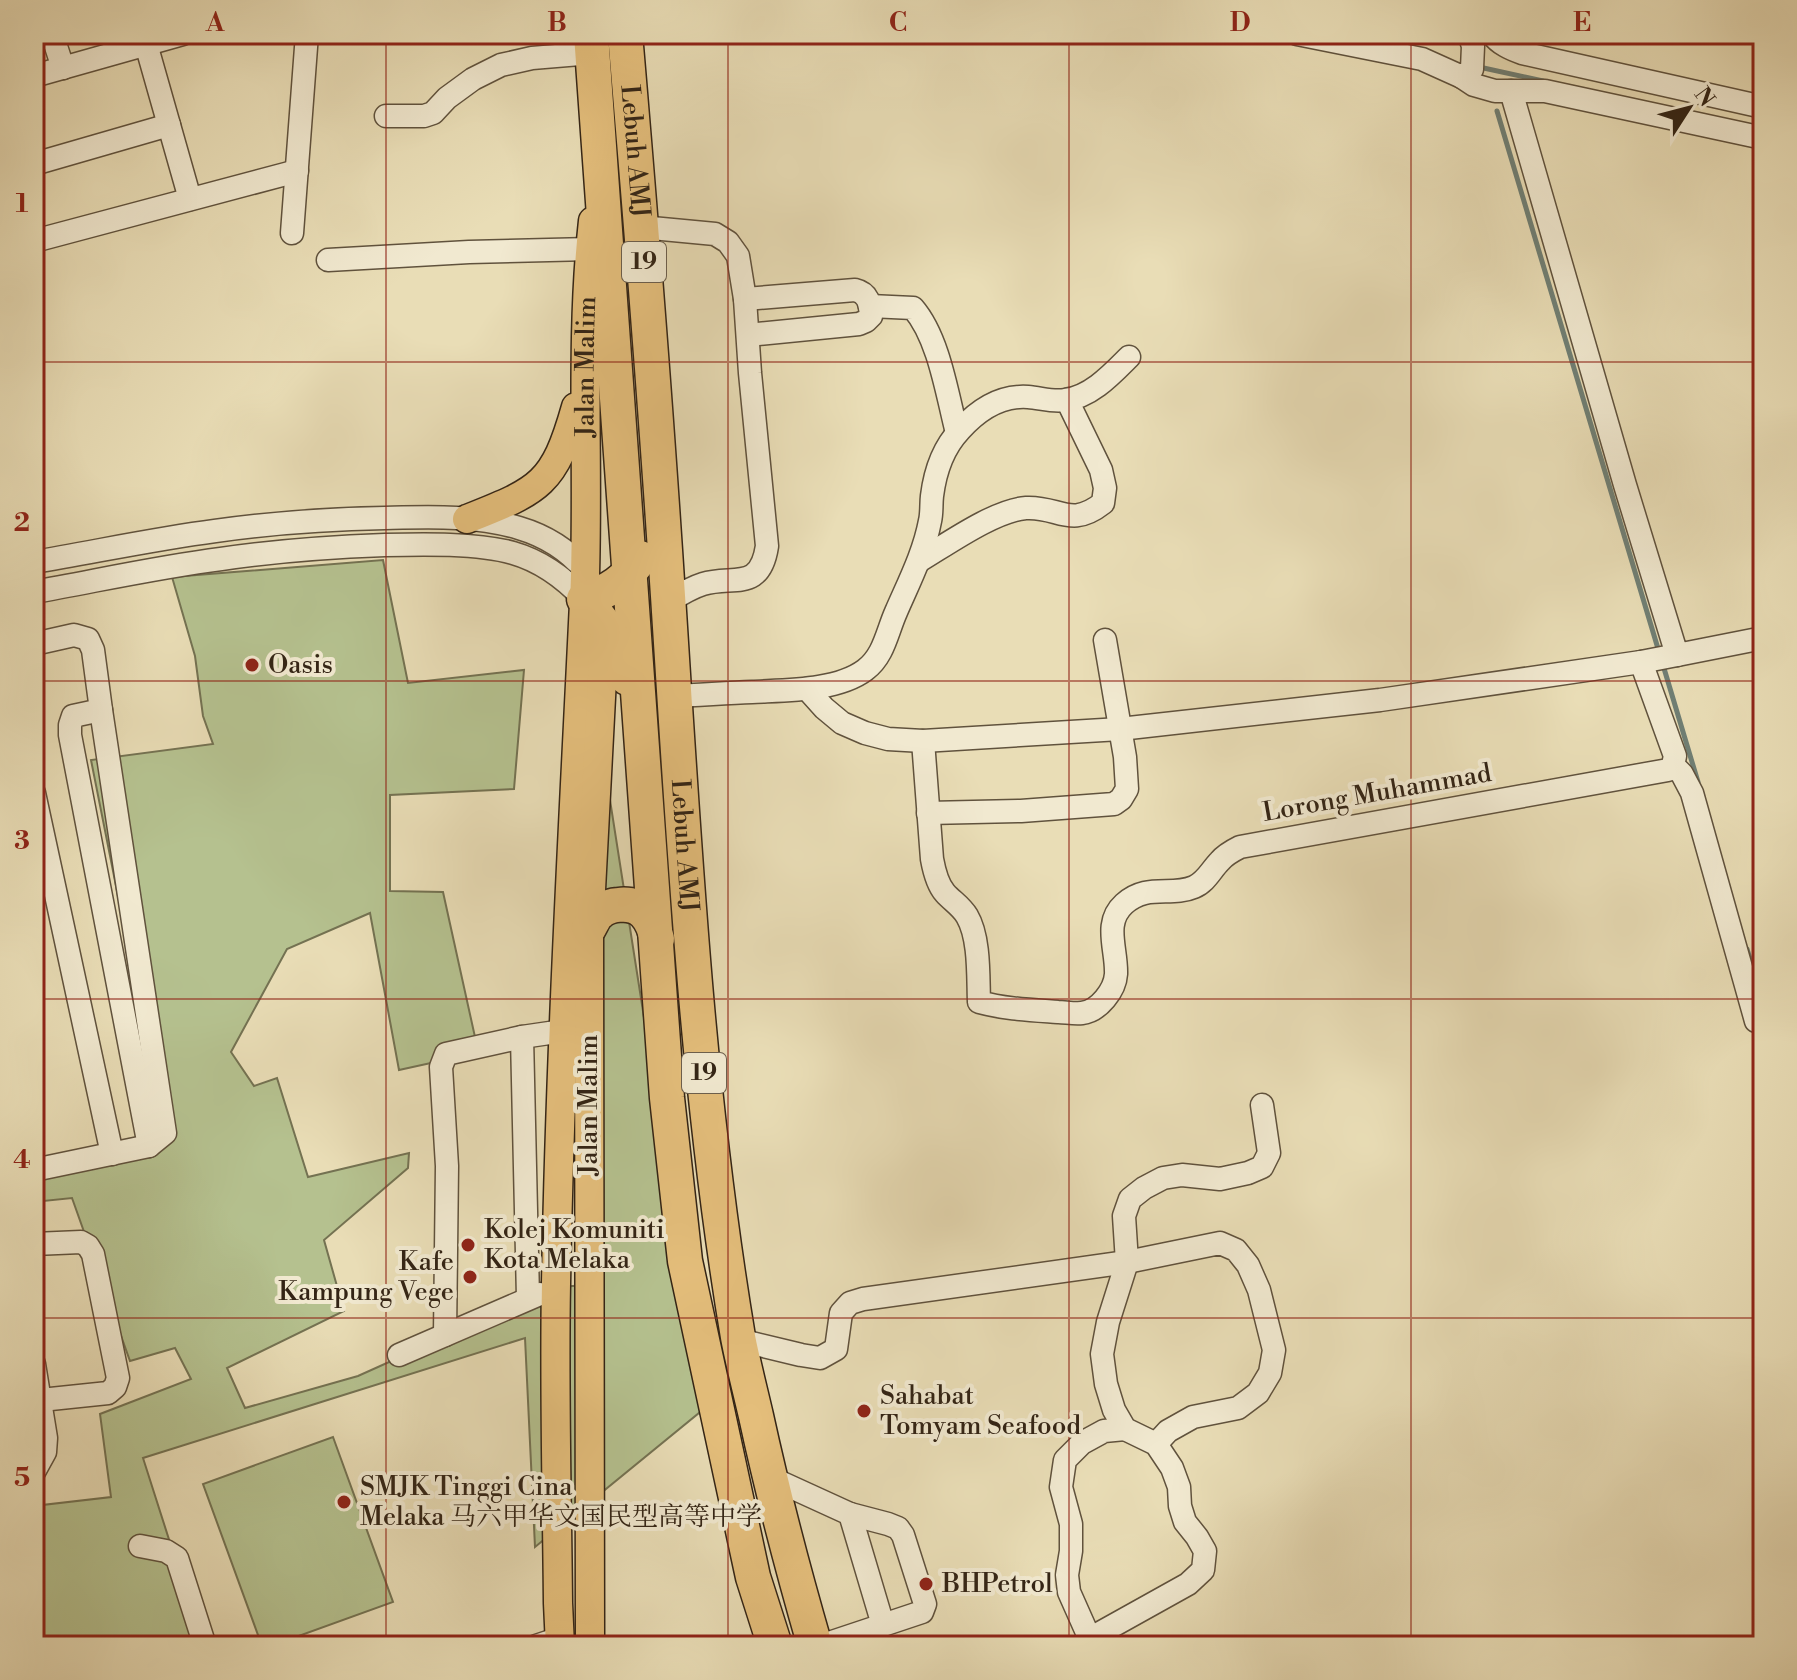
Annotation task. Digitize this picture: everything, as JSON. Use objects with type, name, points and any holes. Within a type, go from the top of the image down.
[{"type":"highway","name":"Lebuh AMJ","points":[[625,34],[661,490],[673,696],[700,1032],[716,1183],[739,1340],[769,1477],[787,1551],[818,1646]]},
{"type":"highway","name":"Lebuh AMJ","points":[[592,43],[667,1098],[685,1261],[753,1577],[775,1646]]},
{"type":"highway","points":[[645,792],[623,661],[594,597],[631,573],[652,533],[661,490]]},
{"type":"highway","points":[[589,928],[599,912],[614,905],[631,905],[644,912],[653,923],[657,939]]},
{"type":"main road","name":"Jalan Malim","points":[[590,1646],[589,928],[594,597],[584,378],[590,249],[600,165]]},
{"type":"main road","points":[[467,519],[526,494],[553,468],[566,441],[584,378]]},
{"type":"main road","name":"Jalan Malim","points":[[552,1643],[558,1603],[556,1287],[563,1031],[594,597]]},
{"type":"street","points":[[52,34],[63,68]]},
{"type":"street","points":[[34,76],[183,34]]},
{"type":"street","points":[[292,233],[307,34]]},
{"type":"street","points":[[1297,34],[1422,59],[1467,73],[1474,85],[1495,91],[1565,94],[1763,138]]},
{"type":"street","points":[[1467,73],[1478,38],[1494,38],[1522,53],[1763,107]]},
{"type":"street","points":[[386,116],[424,116],[433,113],[473,79],[501,65],[592,43]]},
{"type":"street","points":[[146,44],[190,199]]},
{"type":"street","points":[[1511,91],[1625,485],[1675,756],[1673,765],[1692,793],[1756,1021]]},
{"type":"street","points":[[34,164],[169,125]]},
{"type":"street","points":[[34,241],[297,171]]},
{"type":"street","points":[[641,227],[715,234],[728,242],[738,256],[745,299],[767,546],[760,569],[749,578],[705,583],[668,602]]},
{"type":"street","points":[[328,260],[590,249]]},
{"type":"street","points":[[745,299],[855,290],[867,297],[871,316],[859,324],[748,335]]},
{"type":"street","points":[[870,306],[913,308],[922,318],[937,355],[957,433]]},
{"type":"street","points":[[673,696],[807,689],[837,683],[865,671],[880,654],[919,561],[930,520],[936,470],[957,433],[992,404],[1013,397],[1067,400],[1087,392],[1129,357]]},
{"type":"street","points":[[919,561],[1006,513],[1025,508],[1076,516],[1091,512],[1103,503],[1105,488],[1101,470],[1067,400]]},
{"type":"street","points":[[34,562],[214,531],[320,519],[467,519],[516,527],[554,542],[572,555],[594,597]]},
{"type":"street","points":[[34,592],[219,559],[322,548],[419,544],[492,548],[514,553],[535,561],[571,586],[594,597]]},
{"type":"street","points":[[34,644],[74,635],[88,639],[93,650],[165,1133],[149,1146],[34,1168]]},
{"type":"street","points":[[807,689],[842,723],[888,739],[923,741],[1120,729],[1380,700],[1658,658],[1763,638]]},
{"type":"street","points":[[923,741],[928,813],[1021,811],[1114,804],[1127,789],[1125,757],[1105,640]]},
{"type":"street","points":[[101,710],[73,716],[70,735],[149,1146]]},
{"type":"street","name":"Lorong Muhammad","points":[[928,813],[935,875],[944,892],[967,916],[973,932],[979,1002],[1003,1008],[1085,1013],[1105,998],[1112,988],[1116,974],[1111,930],[1115,915],[1124,904],[1138,895],[1156,890],[1195,887],[1206,879],[1220,860],[1240,847],[1668,770],[1673,765]]},
{"type":"street","points":[[34,793],[112,1154]]},
{"type":"street","points":[[445,1335],[447,1166],[441,1067],[446,1054],[563,1031]]},
{"type":"street","points":[[522,1037],[528,1298]]},
{"type":"street","points":[[1125,1429],[1114,1410],[1106,1384],[1102,1354],[1108,1322],[1127,1262],[1124,1216],[1130,1199],[1163,1178],[1182,1175],[1220,1179],[1262,1167],[1269,1153],[1262,1105]]},
{"type":"street","points":[[34,1244],[81,1242],[88,1246],[93,1254],[118,1378],[115,1387],[108,1393],[41,1400]]},
{"type":"street","points":[[739,1340],[820,1358],[836,1349],[841,1313],[850,1303],[863,1299],[1127,1262],[1220,1243],[1236,1250],[1248,1265],[1259,1290],[1274,1350],[1270,1373],[1258,1393],[1238,1408],[1193,1417],[1168,1431],[1156,1444]]},
{"type":"street","points":[[399,1355],[556,1287]]},
{"type":"street","points":[[34,1364],[46,1438],[45,1452],[34,1472]]},
{"type":"street","points":[[1125,1429],[1156,1444],[1172,1468],[1185,1522],[1205,1551],[1203,1570],[1188,1584],[1092,1642],[1069,1592],[1067,1575],[1071,1524],[1061,1487],[1065,1460],[1082,1443],[1104,1431],[1125,1429]]},
{"type":"street","points":[[769,1477],[850,1514],[898,1528],[925,1604],[922,1612],[818,1646]]},
{"type":"street","points":[[850,1514],[883,1625]]},
{"type":"street","points":[[140,1546],[166,1551],[177,1558],[205,1646]]},
{"type":"green space","points":[[383,560],[408,683],[524,670],[514,789],[390,795],[390,891],[443,892],[475,1037],[472,1054],[399,1070],[370,913],[287,949],[231,1052],[254,1086],[277,1078],[308,1177],[409,1153],[408,1168],[324,1240],[344,1311],[227,1368],[245,1408],[358,1376],[556,1287],[589,1285],[600,736],[705,1408],[535,1547],[525,1338],[143,1458],[203,1646],[34,1646],[34,1506],[111,1497],[100,1414],[191,1379],[175,1348],[130,1361],[72,1198],[34,1202],[34,1170],[165,1133],[91,760],[213,744],[203,716],[195,656],[172,577]]},
{"type":"green space","points":[[333,1437],[393,1602],[271,1646],[262,1646],[203,1484]]},
{"type":"waterway","points":[[1479,67],[1543,81]]},
{"type":"waterway","points":[[1497,111],[1659,652]]},
{"type":"waterway","points":[[1663,665],[1698,782]]},
{"type":"waterway","points":[[1747,949],[1761,994]]},
{"type":"place","name":"Oasis","points":[[252,665]]},
{"type":"place","name":"Kolej Komuniti Kota Melaka","points":[[468,1245]]},
{"type":"place","name":"Kafe Kampung Vege","points":[[470,1277]]},
{"type":"place","name":"Sahabat Tomyam Seafood","points":[[864,1411]]},
{"type":"place","name":"SMJK Tinggi Cina Melaka 马六甲华文国民型高等中学","points":[[344,1502]]},
{"type":"place","name":"BHPetrol","points":[[926,1584]]}]
